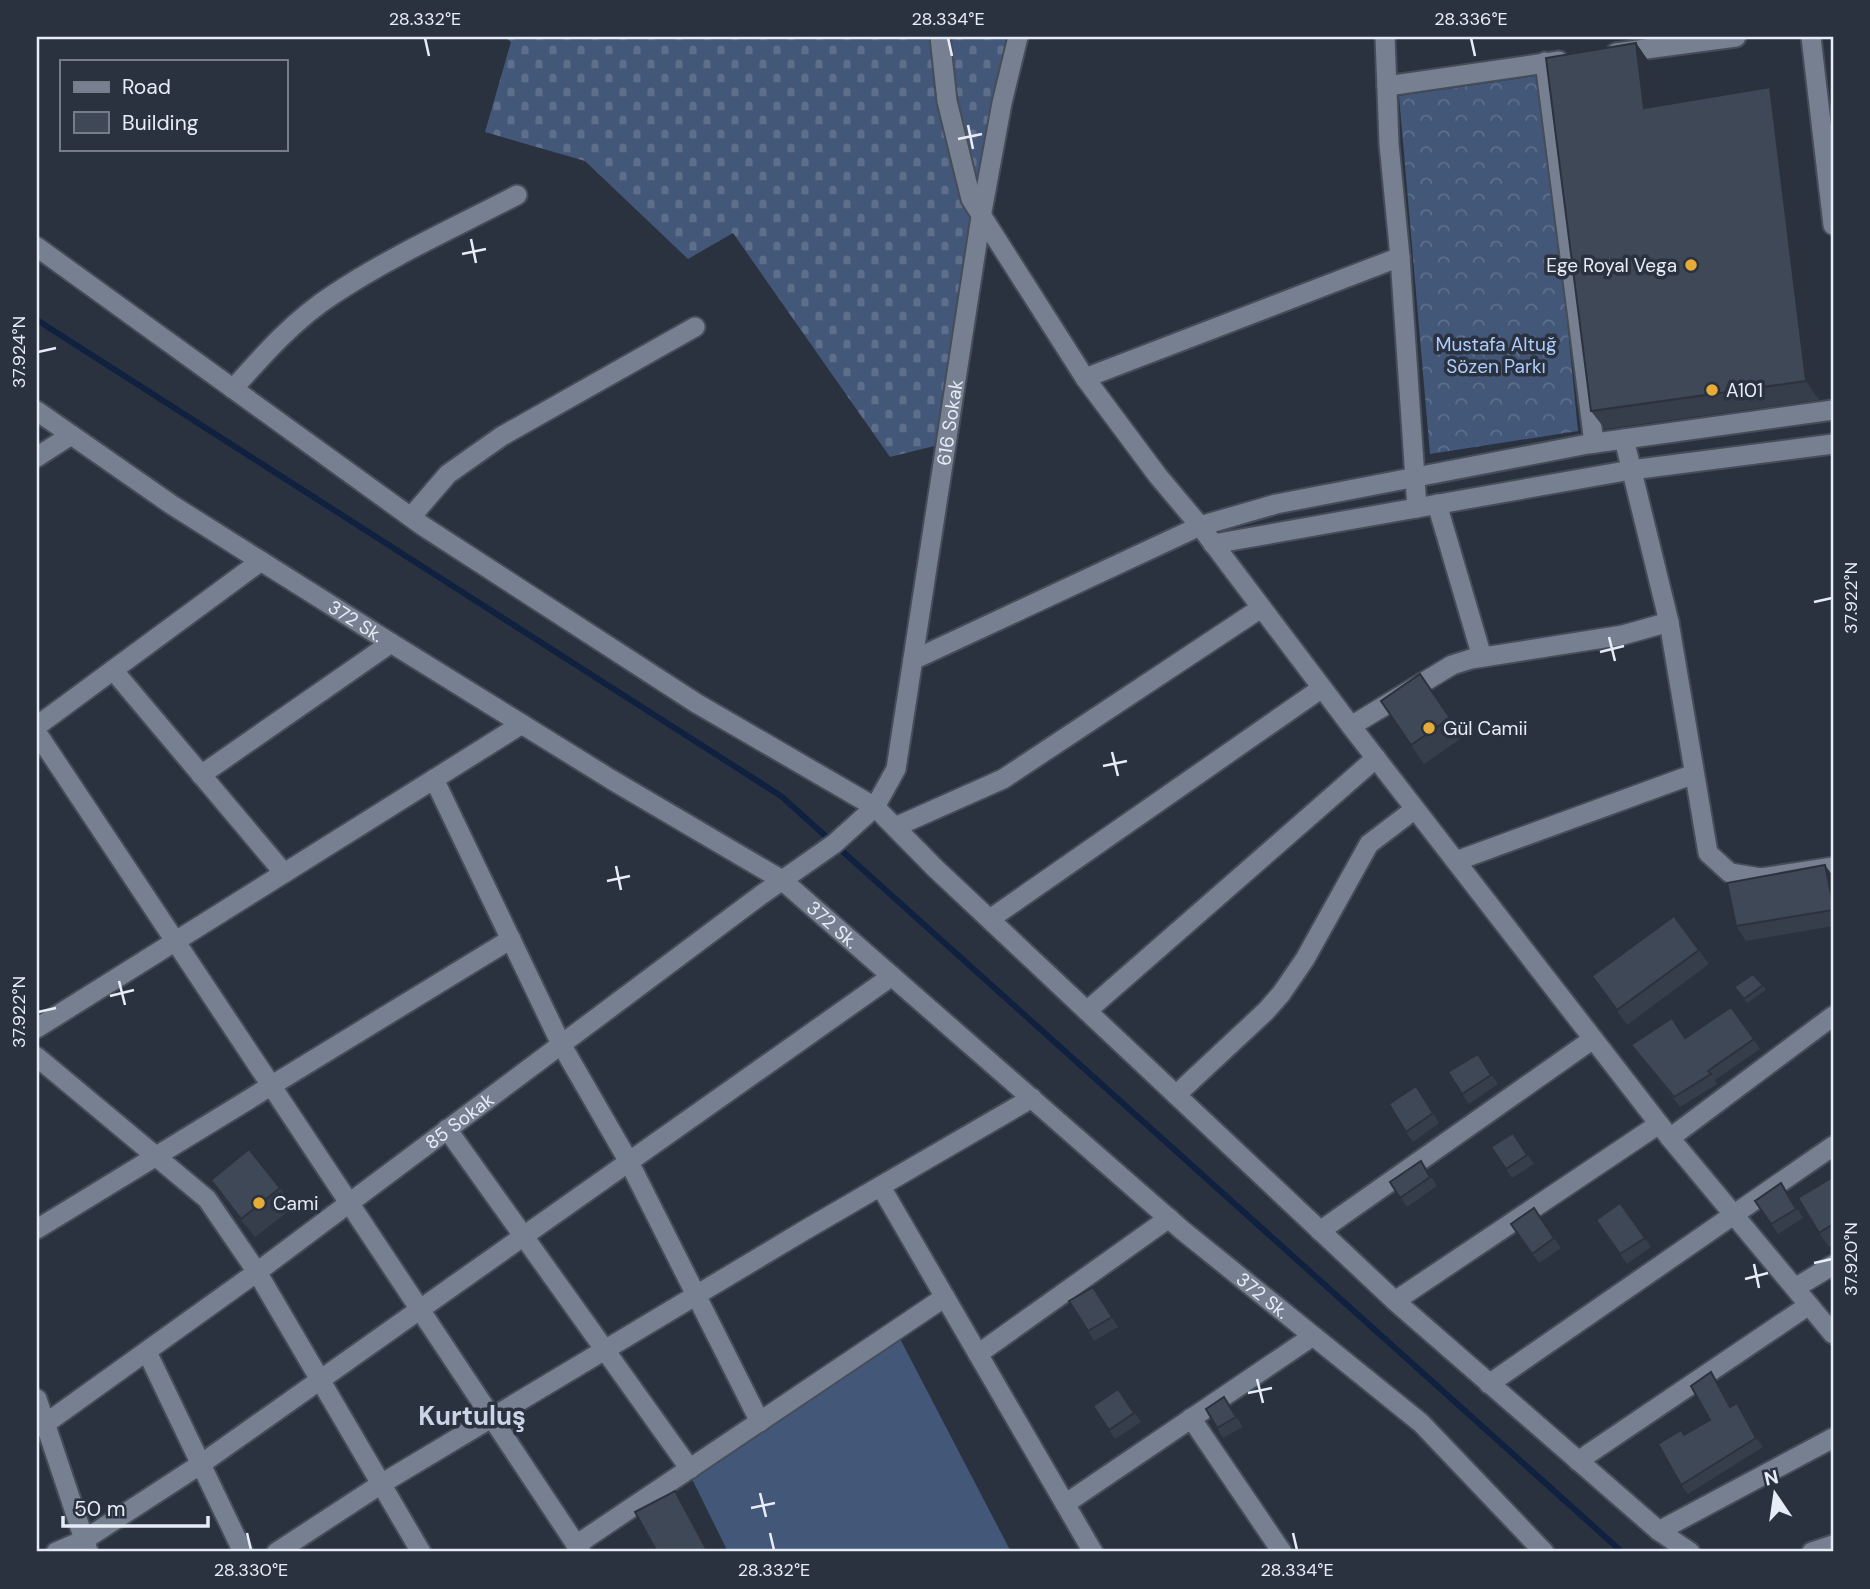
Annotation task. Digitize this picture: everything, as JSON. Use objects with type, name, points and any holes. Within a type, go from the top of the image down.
[{"type":"street","points":[[940,37],[947,101],[971,199],[1085,378],[1664,1131],[1833,1334]]},
{"type":"street","name":"616 Sokak","points":[[874,807],[896,769],[981,217],[1002,103],[1018,37]]},
{"type":"street","points":[[1385,37],[1389,144],[1417,508]]},
{"type":"street","points":[[1387,86],[1736,37]]},
{"type":"street","points":[[1811,37],[1833,225]]},
{"type":"street","points":[[1545,62],[1594,443]]},
{"type":"street","points":[[233,389],[279,338],[332,295],[384,264],[517,195]]},
{"type":"street","points":[[37,247],[411,517],[696,703],[874,807],[1395,1301],[1659,1531],[1690,1552]]},
{"type":"street","points":[[1085,378],[1399,257]]},
{"type":"street","points":[[411,517],[448,474],[502,436],[695,327]]},
{"type":"street","points":[[913,660],[1200,526],[1276,504],[1594,443],[1833,410]]},
{"type":"street","name":"372 Sk.","points":[[37,411],[173,505],[391,643],[782,880],[1169,1217],[1421,1423],[1542,1552]]},
{"type":"street","points":[[37,457],[71,435]]},
{"type":"street","points":[[1624,439],[1669,622],[1708,853],[1730,873],[1761,878],[1833,867]]},
{"type":"street","points":[[1213,544],[1631,470],[1833,444]]},
{"type":"street","points":[[1437,504],[1477,658]]},
{"type":"street","points":[[37,726],[261,561]]},
{"type":"street","points":[[895,827],[1003,779],[1261,608]]},
{"type":"street","points":[[1351,726],[1452,665],[1477,658],[1623,635],[1669,622]]},
{"type":"street","points":[[201,775],[391,643]]},
{"type":"street","points":[[113,670],[284,873]]},
{"type":"street","points":[[990,919],[1322,688]]},
{"type":"street","points":[[37,1028],[522,724]]},
{"type":"street","points":[[37,733],[579,1549],[691,1469],[945,1297]]},
{"type":"street","points":[[1087,1011],[1376,758]]},
{"type":"street","points":[[1456,861],[1695,774]]},
{"type":"street","points":[[434,779],[561,1044],[629,1162],[761,1422]]},
{"type":"street","name":"85 Sokak","points":[[41,1426],[257,1272],[834,844],[874,807]]},
{"type":"street","points":[[1176,1095],[1281,994],[1299,968],[1368,844],[1415,809]]},
{"type":"street","points":[[37,1228],[511,939]]},
{"type":"street","points":[[56,1552],[86,1546],[892,976]]},
{"type":"street","points":[[1395,1301],[1664,1131],[1833,1016]]},
{"type":"street","points":[[1320,1231],[1593,1039]]},
{"type":"street","points":[[37,1057],[207,1199],[257,1272],[421,1552]]},
{"type":"street","points":[[277,1552],[382,1484],[1032,1098]]},
{"type":"street","points":[[447,1129],[691,1469]]},
{"type":"street","points":[[1489,1384],[1833,1146]]},
{"type":"street","points":[[881,1187],[1093,1552]]},
{"type":"street","points":[[978,1354],[1169,1217]]},
{"type":"street","points":[[1795,1288],[1833,1265]]},
{"type":"street","points":[[1578,1461],[1809,1306]]},
{"type":"street","points":[[1065,1504],[1312,1336]]},
{"type":"street","points":[[147,1352],[243,1552]]},
{"type":"street","points":[[37,1399],[41,1426],[86,1546]]},
{"type":"street","points":[[1191,1418],[1282,1552]]},
{"type":"street","points":[[1659,1531],[1833,1438]]},
{"type":"street","points":[[1812,1552],[1833,1545]]},
{"type":"green space","points":[[505,37],[1006,37],[938,445],[890,457],[733,233],[688,259],[585,161],[485,132],[511,42]]},
{"type":"green space","name":"Mustafa Altuğ Sözen Parkı","points":[[1543,75],[1578,431],[1430,454],[1399,96]]},
{"type":"green space","points":[[898,1335],[1011,1552],[728,1552],[692,1479]]},
{"type":"building","name":"Ege Royal Vega","points":[[1636,43],[1644,108],[1770,87],[1806,381],[1591,411],[1546,58]]},
{"type":"building","points":[[1420,674],[1450,718],[1411,745],[1381,701]]},
{"type":"building","points":[[1825,865],[1833,910],[1736,926],[1727,883]]},
{"type":"building","points":[[1674,916],[1699,950],[1617,1010],[1592,976]]},
{"type":"building","points":[[1753,974],[1763,985],[1744,999],[1734,987]]},
{"type":"building","points":[[1731,1007],[1754,1039],[1708,1071],[1711,1074],[1674,1097],[1631,1045],[1672,1018],[1685,1038]]},
{"type":"building","points":[[1478,1054],[1491,1075],[1462,1094],[1448,1072]]},
{"type":"building","points":[[1416,1086],[1433,1113],[1406,1132],[1389,1104]]},
{"type":"building","points":[[1513,1133],[1527,1155],[1506,1169],[1491,1147]]},
{"type":"building","points":[[249,1149],[280,1188],[241,1219],[211,1180]]},
{"type":"building","points":[[1421,1161],[1430,1177],[1400,1198],[1390,1182]]},
{"type":"building","points":[[1833,1177],[1833,1224],[1819,1233],[1798,1198]]},
{"type":"building","points":[[1781,1183],[1796,1209],[1771,1224],[1755,1201]]},
{"type":"building","points":[[1620,1203],[1645,1238],[1620,1254],[1596,1220]]},
{"type":"building","points":[[1534,1208],[1554,1238],[1532,1254],[1511,1224]]},
{"type":"building","points":[[1093,1287],[1112,1317],[1088,1331],[1069,1301]]},
{"type":"building","points":[[1711,1372],[1730,1407],[1737,1403],[1756,1438],[1681,1485],[1658,1444],[1681,1430],[1684,1435],[1710,1420],[1691,1386]]},
{"type":"building","points":[[1118,1389],[1134,1413],[1109,1430],[1093,1406]]},
{"type":"building","points":[[1224,1397],[1236,1417],[1217,1428],[1206,1409]]},
{"type":"building","points":[[675,1491],[708,1552],[657,1552],[635,1512]]},
{"type":"waterway","points":[[37,320],[781,796],[1622,1552]]},
{"type":"place","name":"Ege Royal Vega","points":[[1691,265]]},
{"type":"place","name":"A101","points":[[1712,390]]},
{"type":"place","name":"Gül Camii","points":[[1429,728]]},
{"type":"place","name":"Cami","points":[[259,1203]]},
{"type":"district","name":"Kurtuluş","points":[[472,1416]]}]
